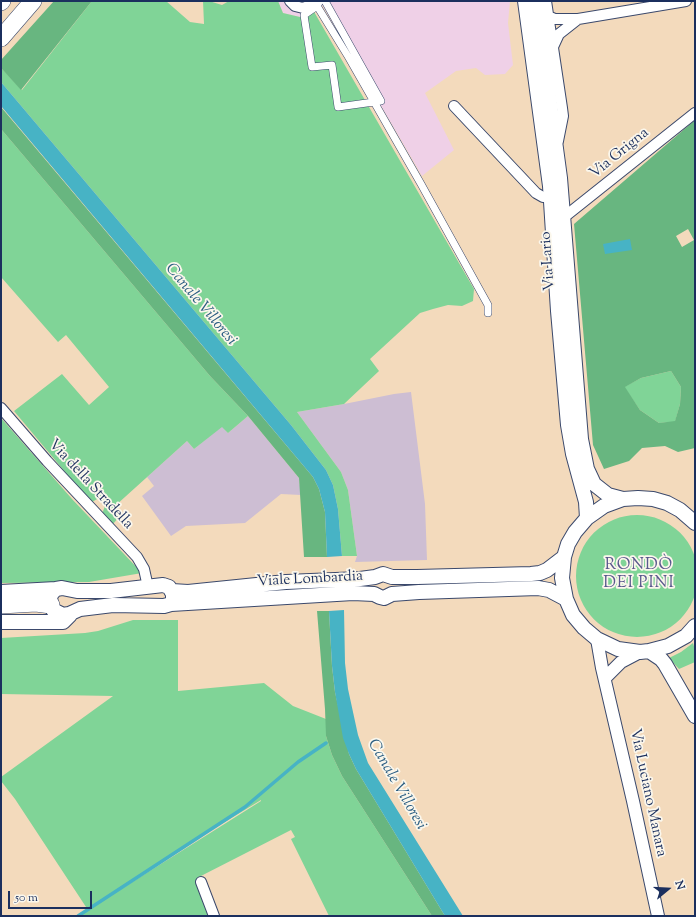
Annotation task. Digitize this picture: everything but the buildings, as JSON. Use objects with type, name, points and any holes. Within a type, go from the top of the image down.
[{"type":"highway","points":[[1,38],[32,1]]},
{"type":"highway","points":[[1,605],[36,603],[51,605]]},
{"type":"main road","name":"Via Lario","points":[[525,1],[550,197],[567,420],[572,454],[586,502],[587,518]]},
{"type":"main road","name":"Via Lario","points":[[536,1],[556,149],[563,215],[577,404],[584,460],[590,478],[597,488],[608,495],[623,499]]},
{"type":"main road","points":[[695,523],[680,510],[653,499],[623,499],[604,506],[587,518],[574,532],[564,557],[562,578],[566,599],[573,615],[584,628],[597,639],[618,649],[644,651],[668,646],[686,636],[695,626]]},
{"type":"main road","points":[[680,510],[695,509]]},
{"type":"main road","name":"Viale Lombardia","points":[[51,605],[53,610],[62,615],[69,614],[80,609],[113,605],[156,606],[171,597],[188,592],[286,582],[360,580],[383,574],[392,577],[417,577],[531,574],[547,570],[564,557]]},
{"type":"main road","name":"Viale Lombardia","points":[[1,592],[62,588],[77,591],[111,591],[163,585],[169,587],[171,597]]},
{"type":"main road","name":"Viale Lombardia","points":[[171,597],[374,594],[380,598],[384,598],[392,594],[419,592],[538,588],[549,590],[566,599]]},
{"type":"main road","points":[[51,605],[50,596],[56,589]]},
{"type":"main road","name":"Viale Lombardia","points":[[1,622],[63,622],[72,612]]},
{"type":"main road","points":[[644,651],[661,659],[665,664],[695,716]]},
{"type":"street","points":[[290,1],[295,6],[303,8],[316,2]]},
{"type":"street","points":[[316,2],[304,15],[312,68],[332,65],[338,107],[381,101],[325,1]]},
{"type":"street","points":[[546,1],[563,116],[556,149]]},
{"type":"street","points":[[548,16],[555,19],[578,19],[686,1]]},
{"type":"street","points":[[316,2],[421,184],[488,305],[488,313]]},
{"type":"street","points":[[552,46],[559,34],[578,19]]},
{"type":"street","points":[[454,106],[536,193],[543,198],[550,197]]},
{"type":"street","name":"Via Grigna","points":[[563,215],[568,214],[695,113]]},
{"type":"street","name":"Via della Stradella","points":[[1,408],[47,461],[137,557],[144,569],[148,587]]},
{"type":"street","name":"Via Luciano Manara","points":[[597,639],[602,668],[658,916]]},
{"type":"street","points":[[605,678],[621,662],[644,651]]},
{"type":"street","points":[[201,882],[214,916]]},
{"type":"shaded area","points":[[278,1],[510,1],[508,23],[513,65],[505,74],[485,75],[476,68],[456,71],[425,93],[454,150],[422,176],[321,3],[313,10],[300,17],[283,13]]},
{"type":"shaded area","points":[[411,392],[425,504],[427,560],[355,562],[357,556],[348,490],[341,472],[297,412]]},
{"type":"shaded area","points":[[248,416],[299,478],[301,495],[281,494],[245,523],[186,526],[171,536],[142,496],[154,486],[147,477],[187,441],[194,449],[222,426],[228,433]]},
{"type":"green space","points":[[54,1],[92,1],[21,90],[1,68],[1,60]]},
{"type":"green space","points":[[92,1],[166,1],[190,22],[204,24],[203,1],[209,1],[222,5],[229,1],[278,1],[283,13],[300,17],[313,10],[474,289],[473,301],[462,306],[448,305],[420,313],[370,359],[379,371],[344,404],[297,412],[341,472],[348,490],[357,556],[342,556],[338,509],[333,485],[326,470],[291,425],[1,82],[1,68],[22,90]]},
{"type":"green space","points":[[1,107],[313,477],[319,489],[325,512],[327,557],[304,557],[299,478],[248,416],[210,376],[1,129]]},
{"type":"green space","points":[[695,120],[695,448],[678,452],[665,446],[642,448],[629,461],[604,469],[593,445],[574,224]],"holes":[[[688,229],[694,240],[682,247],[676,236]],[[671,371],[681,387],[680,404],[675,421],[659,423],[640,410],[625,387],[641,378]]]},
{"type":"green space","points":[[1,129],[210,376],[248,416],[228,433],[222,427],[194,449],[187,441],[115,506],[122,514],[112,525],[102,514],[105,506],[99,498],[92,502],[14,411],[62,374],[89,405],[109,387],[66,335],[58,342],[1,277]]},
{"type":"green space","points":[[671,371],[681,387],[680,404],[675,422],[659,423],[640,410],[624,387],[641,378]]},
{"type":"green space","points":[[1,418],[72,499],[142,573],[89,582],[1,583]]},
{"type":"green space","points":[[637,515],[660,520],[680,533],[693,553],[698,576],[693,599],[680,619],[660,632],[637,637],[614,632],[594,619],[581,599],[576,576],[581,553],[594,533],[614,520]]},
{"type":"green space","points":[[317,611],[329,611],[335,692],[349,754],[356,769],[445,916],[432,916],[342,776],[332,755],[326,736]]},
{"type":"green space","points":[[133,620],[178,620],[178,691],[264,683],[293,706],[326,719],[326,736],[332,755],[342,776],[432,916],[329,916],[291,839],[295,837],[291,830],[197,878],[210,916],[79,916],[88,910],[15,799],[1,781],[1,777],[113,696],[1,694],[1,638],[98,631]],"holes":[[[261,801],[118,891],[179,850]]]},
{"type":"green space","points":[[693,643],[695,650],[695,662],[679,669],[669,658],[681,652]]},
{"type":"water","points":[[1,82],[291,425],[326,470],[333,485],[338,509],[342,556],[327,557],[325,512],[319,489],[313,477],[1,106]]},
{"type":"water","points":[[630,239],[632,250],[605,254],[603,244]]},
{"type":"water","points":[[344,610],[345,663],[348,689],[358,735],[368,763],[463,916],[445,916],[356,769],[349,754],[343,738],[335,692],[329,611]]},
{"type":"waterway","points":[[78,916],[245,807],[298,762],[326,743]]},
{"type":"district","name":"RONDÒ DEI PINI","points":[[639,575]]},
{"type":"water label","name":"Canale Villoresi","points":[[200,305]]},
{"type":"water label","name":"Canale Villoresi","points":[[396,785]]}]
